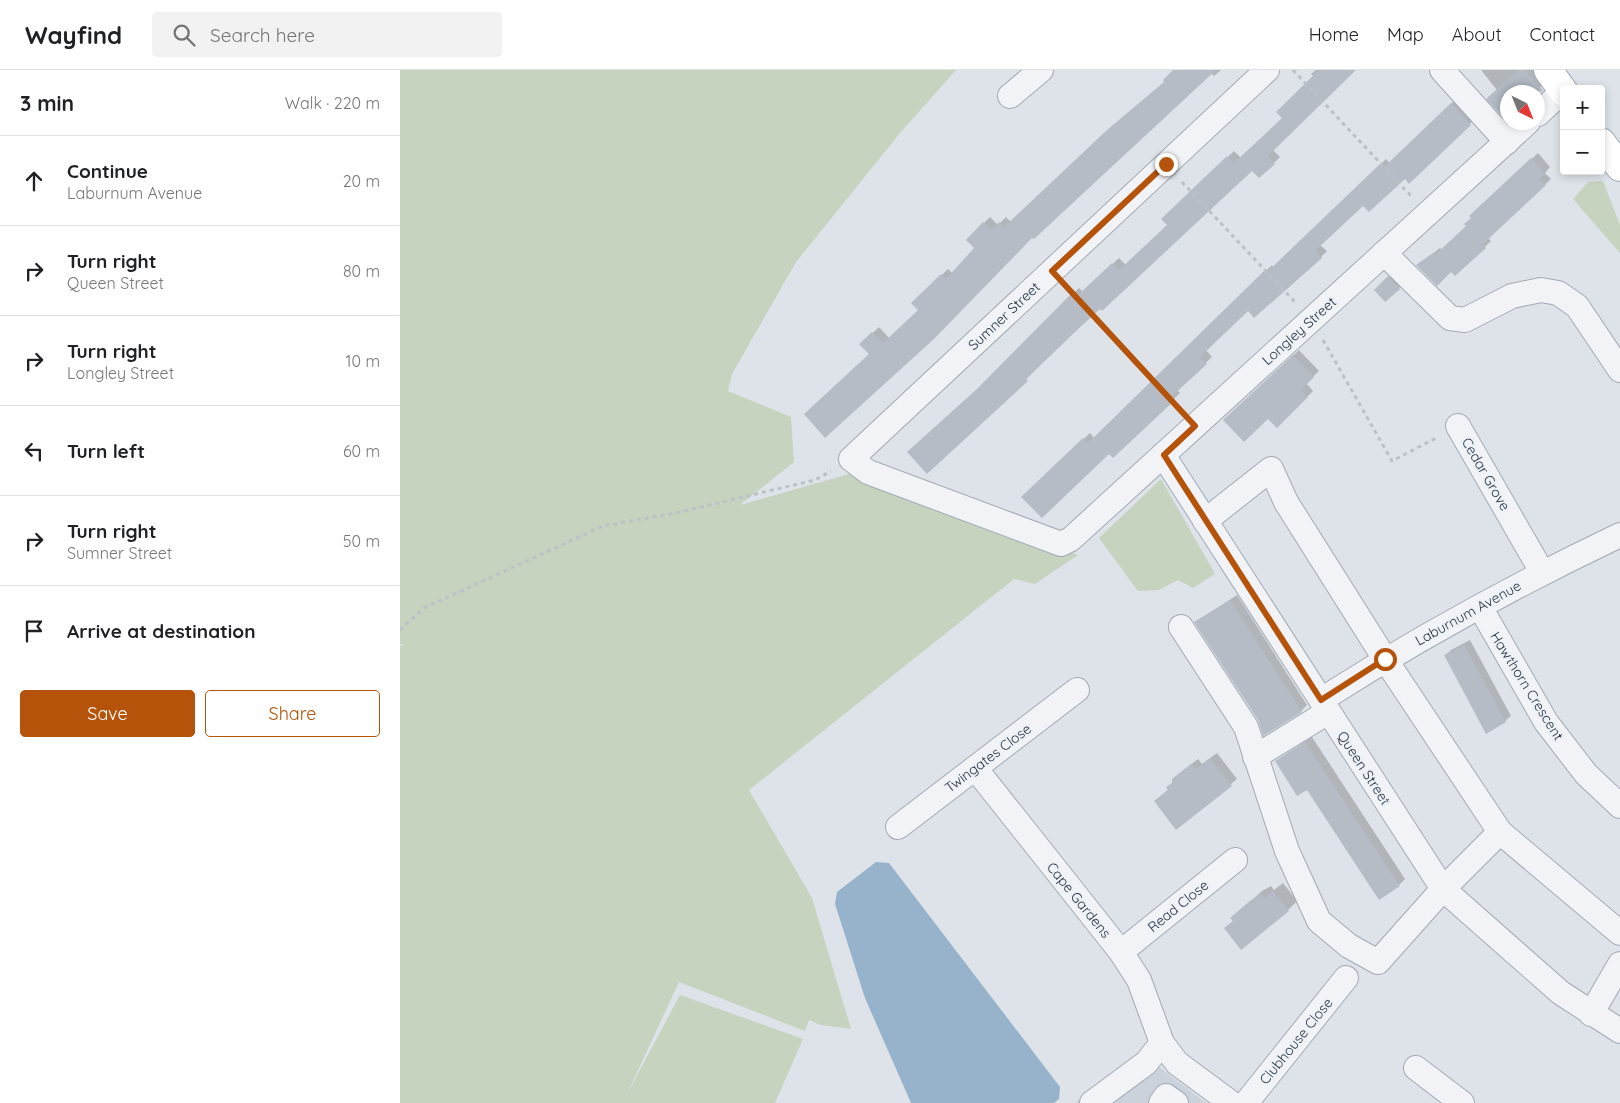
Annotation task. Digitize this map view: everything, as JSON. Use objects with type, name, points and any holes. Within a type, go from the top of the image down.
[{"type":"main road","points":[[1605,147],[1620,167]]},
{"type":"street","points":[[1010,96],[1041,70]]},
{"type":"street","name":"Sumner Street","points":[[851,459],[1267,70]]},
{"type":"street","points":[[1442,70],[1507,142]]},
{"type":"street","points":[[1545,104],[1560,81]]},
{"type":"street","name":"Longley Street","points":[[851,459],[868,472],[1061,544],[1071,539],[1520,130]]},
{"type":"street","points":[[1384,253],[1450,318],[1466,320],[1512,296],[1541,290],[1558,293],[1577,306],[1620,370]]},
{"type":"street","name":"Cedar Grove","points":[[1458,426],[1542,572]]},
{"type":"street","name":"Queen Street","points":[[1164,455],[1204,521],[1443,888],[1561,993],[1620,1031]]},
{"type":"street","points":[[1204,521],[1271,469],[1286,502],[1385,659],[1500,832],[1620,933]]},
{"type":"street","name":"Laburnum Avenue","points":[[1255,757],[1385,659],[1542,572],[1620,535]]},
{"type":"street","name":"Hawthorn Crescent","points":[[1480,607],[1546,722],[1586,774],[1620,806]]},
{"type":"street","points":[[1181,627],[1246,727],[1287,851],[1319,921],[1349,946],[1378,962],[1443,888],[1500,832]]},
{"type":"street","name":"Twingates Close","points":[[898,827],[1077,690]]},
{"type":"street","name":"Cape Gardens","points":[[975,768],[1121,952],[1139,980],[1162,1043],[1176,1063],[1231,1103]]},
{"type":"street","name":"Read Close","points":[[1121,952],[1235,860]]},
{"type":"street","points":[[1591,1014],[1620,964]]},
{"type":"street","name":"Clubhouse Close","points":[[1246,1103],[1346,978]]},
{"type":"street","points":[[1092,1103],[1146,1062],[1162,1043]]},
{"type":"street","points":[[1416,1068],[1462,1103]]},
{"type":"street","points":[[1161,1103],[1166,1096],[1176,1103]]},
{"type":"path","points":[[1293,70],[1428,214]]},
{"type":"path","points":[[1166,164],[1312,320]]},
{"type":"path","points":[[1052,271],[1195,426]]},
{"type":"path","name":"Cedar Grove","points":[[1312,320],[1392,461],[1458,426]]},
{"type":"path","points":[[400,630],[424,608],[603,526],[676,513],[815,480],[851,459]]},
{"type":"shaded area","points":[[1140,1052],[1206,1103],[1075,1103]]},
{"type":"green space","points":[[400,70],[956,70],[900,133],[796,262],[732,374],[728,391],[791,417],[794,462],[740,505],[856,472],[1078,555],[1035,584],[1014,579],[749,790],[812,898],[851,1029],[821,1025],[809,1020],[805,1031],[679,982],[627,1094],[680,995],[803,1039],[775,1103],[400,1103],[400,647],[403,644],[400,644]]},
{"type":"green space","points":[[1603,181],[1620,225],[1620,253],[1573,199],[1588,182]]},
{"type":"green space","points":[[1161,479],[1215,574],[1193,588],[1178,580],[1159,590],[1138,591],[1099,538]]},
{"type":"water","points":[[876,862],[889,863],[1060,1087],[1059,1099],[1054,1103],[911,1103],[865,998],[835,904],[837,892]]},
{"type":"building","points":[[1173,70],[1216,70],[1034,239],[1032,238],[935,338],[825,438],[804,414],[869,354],[859,344],[872,332],[883,343],[918,310],[911,303],[941,274],[946,279],[974,248],[966,240],[983,222],[992,230],[999,222],[1004,227],[1107,130],[1164,82],[1163,80]]},
{"type":"building","points":[[1319,70],[1356,70],[1268,156],[1275,164],[1259,178],[1252,171],[1102,311],[1100,309],[1077,330],[1026,379],[1028,381],[927,474],[907,452],[978,388],[1072,293],[1076,297],[1112,263],[1119,270],[1167,225],[1161,219],[1227,156],[1234,163],[1282,118],[1276,112]]},
{"type":"building","points":[[1518,70],[1524,70],[1538,85],[1501,85]]},
{"type":"building","points":[[1500,86],[1500,114],[1486,99]]},
{"type":"building","points":[[1451,103],[1471,125],[1409,184],[1405,179],[1369,212],[1363,206],[1315,251],[1322,258],[1254,318],[1248,311],[1200,357],[1207,364],[1172,396],[1175,400],[1113,458],[1109,454],[1042,518],[1021,497],[1083,438],[1088,443],[1265,270],[1267,272],[1380,164],[1383,168]]},
{"type":"building","points":[[1531,158],[1545,174],[1539,179],[1546,185],[1483,244],[1486,248],[1455,276],[1451,272],[1437,286],[1416,265],[1433,253],[1435,255],[1466,226],[1464,224],[1471,218],[1469,216]]},
{"type":"building","points":[[1388,276],[1400,289],[1385,302],[1374,290]]},
{"type":"building","points":[[1293,355],[1314,377],[1301,390],[1308,397],[1277,428],[1268,419],[1244,442],[1223,420]]},
{"type":"building","points":[[1230,600],[1302,712],[1263,736],[1258,720],[1194,622]]},
{"type":"building","points":[[1464,645],[1506,722],[1486,734],[1444,655]]},
{"type":"building","points":[[1305,742],[1400,886],[1379,900],[1307,790],[1297,796],[1275,761]]},
{"type":"building","points":[[1210,758],[1232,786],[1176,830],[1154,801],[1168,790],[1166,787],[1172,783],[1172,779],[1191,764],[1196,769]]},
{"type":"building","points":[[1273,891],[1289,911],[1241,950],[1224,928],[1233,921],[1230,918],[1251,900],[1261,894],[1264,898]]},
{"type":"route","points":[[1166,164],[1052,271],[1195,426],[1164,455],[1204,521],[1321,700],[1385,659]]}]
